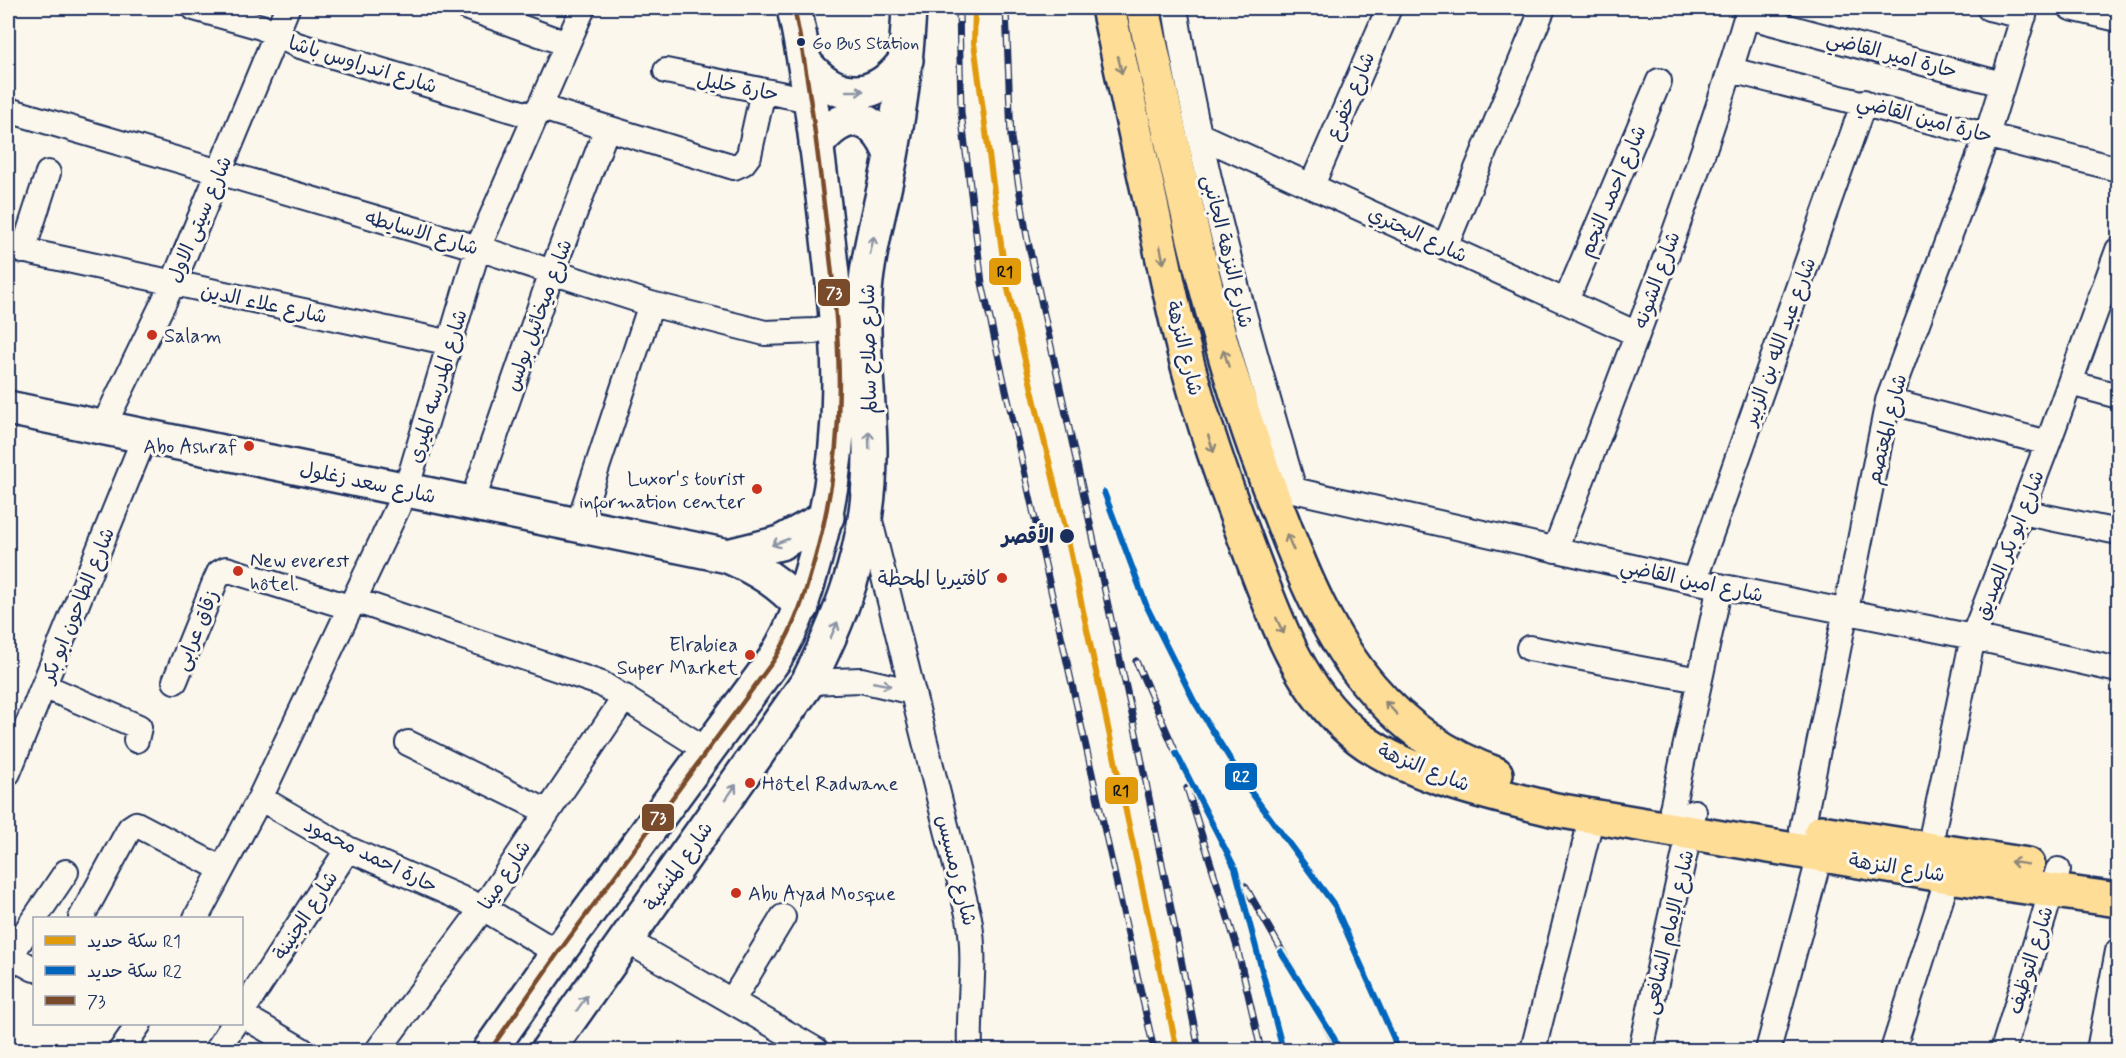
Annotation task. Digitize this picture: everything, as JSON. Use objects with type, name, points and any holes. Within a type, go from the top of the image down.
[{"type":"main road","points":[[490,1050],[558,952],[774,660],[802,608],[827,517],[840,421],[838,324],[807,64],[794,8]]},
{"type":"main road","name":"شارع صلاح سالم","points":[[808,682],[836,628],[850,590],[861,551],[867,511],[870,449],[866,283],[891,155],[906,60],[909,8]]},
{"type":"main road","name":"شارع النزهة","points":[[1108,8],[1193,385],[1232,504],[1277,622],[1309,685],[1330,712],[1354,735],[1382,753],[1421,754],[1467,764],[1509,779],[1686,818],[1811,842],[1944,859],[2055,880],[2118,900]]},
{"type":"main road","name":"شارع النزهة","points":[[1143,8],[1197,259],[1230,372],[1280,487],[1315,599],[1347,653],[1377,693],[1398,716],[1421,754],[1503,796],[1592,816],[1686,818]]},
{"type":"main road","points":[[807,64],[819,80],[837,90],[857,93],[877,88],[894,77],[906,60]]},
{"type":"main road","points":[[816,146],[827,130],[841,121],[858,119],[874,125],[885,138],[891,155]]},
{"type":"main road","name":"شارع سعد زغلول","points":[[8,408],[728,556],[758,569],[785,588],[802,608]]},
{"type":"main road","name":"شارع سعد زغلول","points":[[728,556],[780,543],[827,517]]},
{"type":"main road","points":[[1309,685],[1347,653]]},
{"type":"main road","name":"شارع المنشية","points":[[548,1050],[808,682]]},
{"type":"main road","name":"شارع النزهة","points":[[2055,880],[2118,879]]},
{"type":"street","name":"شارع اندراوس باشا","points":[[194,8],[246,22],[291,43],[537,112],[607,128],[734,167],[743,163],[749,155],[763,91]]},
{"type":"street","name":"شارع سيتى الاول","points":[[103,427],[173,283],[287,8]]},
{"type":"street","points":[[468,8],[567,44]]},
{"type":"street","name":"شارع المدرسه الميرى","points":[[197,917],[260,798],[406,490],[478,248],[583,8]]},
{"type":"street","name":"شارع النزهة الجانبى","points":[[1175,8],[1199,135],[1280,487]]},
{"type":"street","name":"شارع خفرع","points":[[1312,185],[1389,8]]},
{"type":"street","points":[[1445,246],[1543,8]]},
{"type":"street","points":[[1989,8],[2025,12]]},
{"type":"street","points":[[2071,8],[2118,19]]},
{"type":"street","name":"حارة امير القاضي","points":[[1748,12],[2002,84]]},
{"type":"street","name":"شارع الشونه","points":[[1555,550],[1731,70],[1748,12]]},
{"type":"street","name":"شارع المعتصم","points":[[1768,1050],[1811,842],[1845,612],[1888,401],[1987,135],[2025,12]]},
{"type":"street","name":"حارة امين القاضي","points":[[1731,70],[1864,102],[2118,169]]},
{"type":"street","name":"حارة خليل","points":[[666,71],[810,100]]},
{"type":"street","name":"شارع احمد النجم","points":[[1566,301],[1659,81]]},
{"type":"street","name":"شارع عبد الله بن الزبير","points":[[1694,581],[1864,102]]},
{"type":"street","name":"شارع الاسايطه","points":[[8,110],[478,248],[651,304],[765,333],[806,332],[838,324]]},
{"type":"street","name":"شارع ميخائيل بولس","points":[[472,503],[552,272],[607,128]]},
{"type":"street","name":"شارع البحتري","points":[[1199,135],[1636,334]]},
{"type":"street","points":[[15,249],[48,173]]},
{"type":"street","name":"شارع علاء الدين","points":[[15,249],[450,343]]},
{"type":"street","name":"شارع ابو بكر الصديق","points":[[1893,1050],[1944,859],[1973,638],[2117,258]]},
{"type":"street","points":[[578,525],[651,304]]},
{"type":"street","points":[[2070,383],[2118,396]]},
{"type":"street","points":[[1888,401],[2048,443]]},
{"type":"street","name":"شارع الطاحون ابو بكر","points":[[8,773],[145,436]]},
{"type":"street","name":"شارع امين القاضي","points":[[1280,487],[1694,581],[2118,670]]},
{"type":"street","name":"شارع رمسيس","points":[[867,511],[974,942],[968,1011],[970,1050]]},
{"type":"street","points":[[2022,512],[2118,532]]},
{"type":"street","name":"زقاق عرابى","points":[[175,681],[219,573],[225,569],[352,604]]},
{"type":"street","points":[[1686,818],[1700,680],[1720,586]]},
{"type":"street","points":[[352,604],[578,674],[625,696],[708,751]]},
{"type":"street","points":[[1529,648],[1700,680]]},
{"type":"street","points":[[808,682],[861,680],[913,692]]},
{"type":"street","points":[[44,686],[140,727],[136,740]]},
{"type":"street","name":"شارع مينا","points":[[378,1050],[483,908],[625,696]]},
{"type":"street","points":[[408,743],[546,811]]},
{"type":"street","name":"حارة احمد محمود","points":[[260,798],[348,849],[483,908],[558,952]]},
{"type":"street","points":[[1533,1050],[1592,816]]},
{"type":"street","name":"شارع الإمام الشافعى","points":[[1641,1050],[1686,818]]},
{"type":"street","points":[[82,917],[130,828],[136,824],[222,869]]},
{"type":"street","name":"شارع الجنينة","points":[[243,1012],[348,849]]},
{"type":"street","points":[[36,917],[66,872]]},
{"type":"street","name":"شارع التوظيف","points":[[2003,1050],[2055,880]]},
{"type":"street","points":[[732,1001],[783,917]]},
{"type":"street","points":[[33,922],[9,958],[33,969]]},
{"type":"street","points":[[626,940],[732,1001],[788,1043],[816,1050]]},
{"type":"street","points":[[2099,1050],[2118,951]]},
{"type":"street","points":[[243,1015],[302,1050]]},
{"type":"street","points":[[121,1050],[138,1025]]},
{"type":"street","points":[[218,1050],[233,1025]]},
{"type":"railway","points":[[959,8],[961,112],[982,283],[1154,1050]]},
{"type":"railway","points":[[975,8],[974,43],[1006,281],[1067,536],[1177,1050]]},
{"type":"railway","points":[[1006,8],[1011,138],[1027,237],[1137,737],[1199,1050]]},
{"type":"railway","points":[[1104,492],[1147,607],[1194,701],[1248,788],[1335,906],[1394,1039],[1396,1050]]},
{"type":"railway","points":[[1136,661],[1177,755],[1235,868],[1283,1050]]},
{"type":"railway","points":[[1187,788],[1237,947],[1261,1050]]},
{"type":"railway","points":[[1245,886],[1339,1050]]},
{"type":"rail line","name":"R1","points":[[975,8],[974,43],[1006,281],[1067,536],[1177,1050]]},
{"type":"rail line","name":"R2","points":[[1104,492],[1147,607],[1194,701],[1248,788],[1335,906],[1394,1039],[1396,1050]]},
{"type":"rail line","name":"R2","points":[[1176,753],[1235,868],[1283,1050]]},
{"type":"rail line","name":"R2","points":[[1281,952],[1334,1038],[1339,1050]]},
{"type":"transit line","name":"73","points":[[490,1050],[558,953],[774,660],[795,620],[809,580],[828,505],[835,462],[839,378],[834,294],[824,205],[808,81],[794,8]]},
{"type":"place","name":"Go Bus Station","points":[[801,42]]},
{"type":"place","name":"Salam","points":[[152,335]]},
{"type":"place","name":"Abo Ashraf","points":[[249,446]]},
{"type":"place","name":"Luxor's tourist information center","points":[[757,489]]},
{"type":"place","name":"الأقصر","points":[[1067,536]]},
{"type":"place","name":"New everest hôtel.","points":[[238,571]]},
{"type":"place","name":"كافتيريا المحطة","points":[[1002,578]]},
{"type":"place","name":"Elrabiea Super Market","points":[[750,655]]},
{"type":"place","name":"Hôtel Radwane","points":[[750,783]]},
{"type":"place","name":"Abu Ayad Mosque","points":[[736,893]]}]
